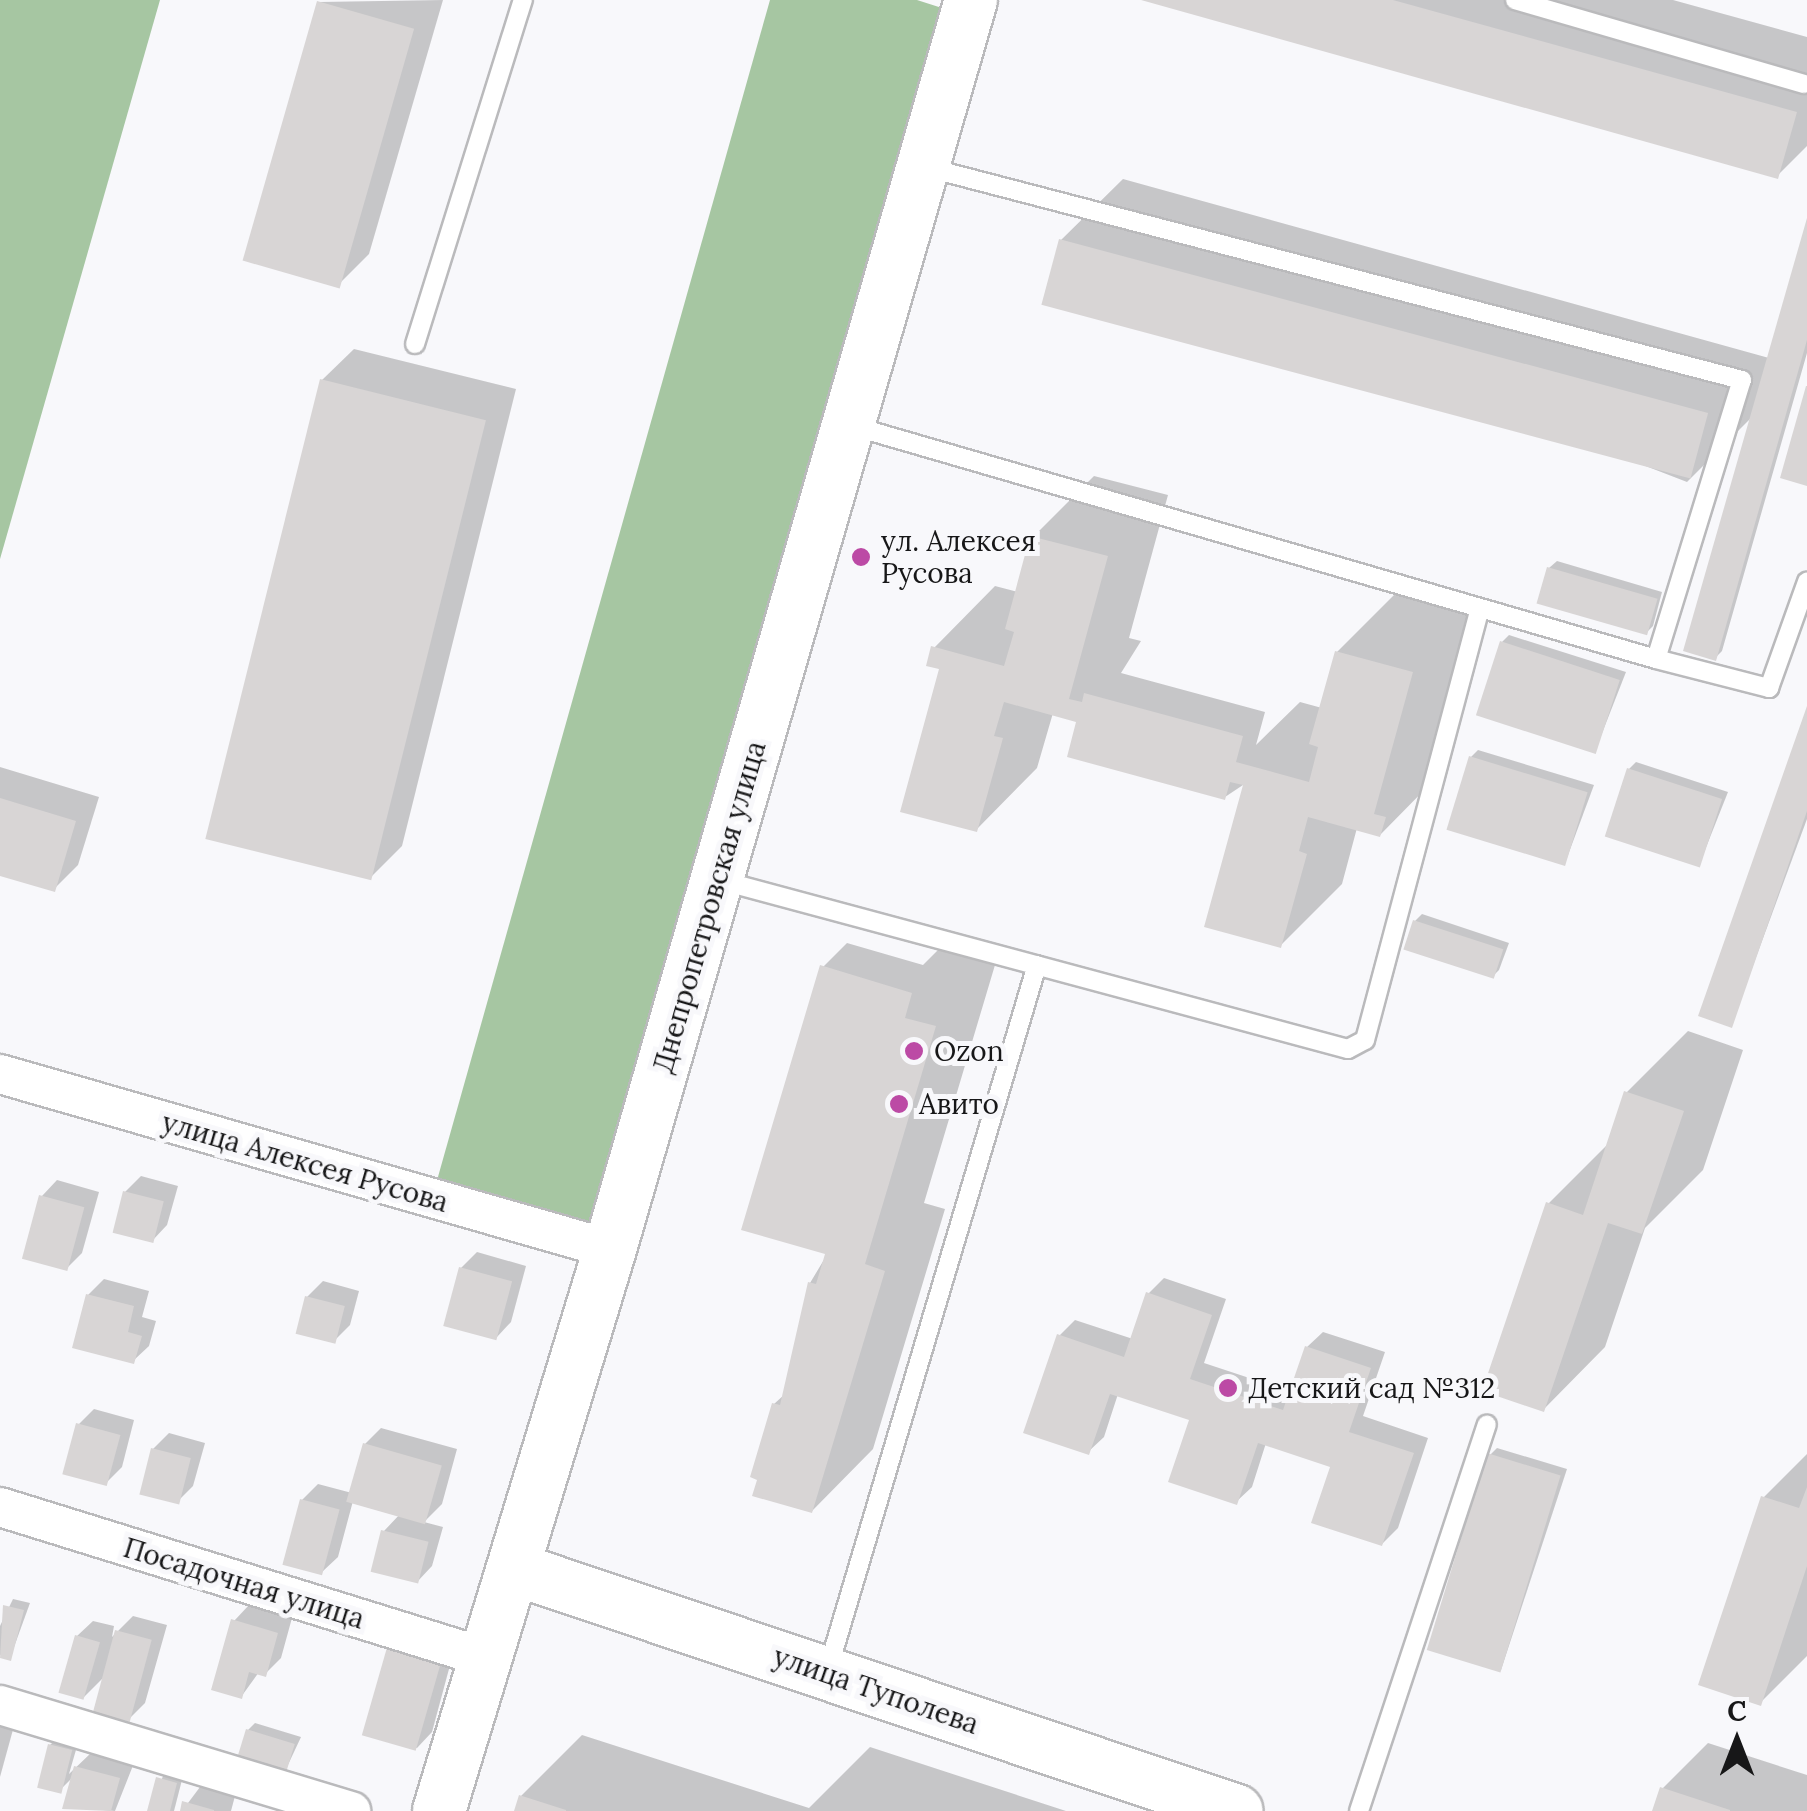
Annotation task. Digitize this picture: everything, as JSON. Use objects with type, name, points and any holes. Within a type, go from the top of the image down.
[{"type":"street","name":"Днепропетровская улица","points":[[439,1811],[516,1569],[971,0]]},
{"type":"street","name":"улица Алексея Русова","points":[[0,1074],[610,1249]]},
{"type":"street","name":"Посадочная улица","points":[[0,1507],[488,1658]]},
{"type":"street","name":"улица Туполева","points":[[516,1569],[1237,1811]]},
{"type":"street","points":[[0,1704],[351,1811]]},
{"type":"lane","points":[[415,344],[523,0]]},
{"type":"lane","points":[[1515,0],[1804,84]]},
{"type":"lane","points":[[922,166],[1742,380],[1656,660]]},
{"type":"lane","points":[[847,425],[1656,660],[1769,688],[1807,582]]},
{"type":"lane","points":[[717,880],[1348,1049],[1364,1040],[1480,609]]},
{"type":"lane","points":[[826,1672],[1037,965]]},
{"type":"lane","points":[[1359,1811],[1488,1425]]},
{"type":"green space","points":[[0,0],[160,0],[0,559]]},
{"type":"green space","points":[[770,0],[917,0],[942,8],[587,1235],[434,1191]]},
{"type":"building","points":[[1141,0],[1393,0],[1797,112],[1778,179]]},
{"type":"building","points":[[317,1],[414,29],[340,288],[243,261]]},
{"type":"building","points":[[1807,218],[1807,340],[1716,661],[1683,651]]},
{"type":"building","points":[[1059,239],[1708,413],[1691,479],[1041,305]]},
{"type":"building","points":[[320,379],[486,420],[371,880],[205,839]]},
{"type":"building","points":[[1807,386],[1807,486],[1780,478]]},
{"type":"building","points":[[1030,536],[1108,556],[1069,699],[1082,702],[1084,693],[1243,736],[1236,762],[1309,782],[1318,747],[1309,744],[1335,651],[1413,672],[1374,814],[1386,817],[1380,837],[1308,817],[1299,851],[1307,854],[1281,948],[1204,927],[1243,785],[1230,782],[1225,800],[1067,757],[1076,722],[1004,702],[994,736],[1003,738],[977,832],[900,812],[939,669],[926,666],[931,646],[1004,666],[1014,632],[1005,629]]},
{"type":"building","points":[[1547,567],[1658,599],[1647,635],[1537,604]]},
{"type":"building","points":[[1500,641],[1620,680],[1596,754],[1476,715]]},
{"type":"building","points":[[1807,706],[1807,811],[1732,1028],[1698,1016]]},
{"type":"building","points":[[1469,756],[1588,792],[1565,866],[1446,830]]},
{"type":"building","points":[[1627,768],[1722,799],[1700,867],[1605,836]]},
{"type":"building","points":[[0,798],[76,821],[55,892],[0,876]]},
{"type":"building","points":[[1413,920],[1503,949],[1494,979],[1403,949]]},
{"type":"building","points":[[820,965],[912,993],[905,1018],[936,1026],[865,1264],[885,1271],[812,1513],[752,1496],[757,1480],[750,1477],[772,1403],[780,1405],[808,1282],[816,1284],[825,1254],[741,1230]]},
{"type":"building","points":[[1624,1091],[1684,1111],[1642,1234],[1608,1223],[1544,1412],[1482,1391],[1546,1202],[1583,1215]]},
{"type":"building","points":[[123,1191],[164,1201],[153,1243],[113,1233]]},
{"type":"building","points":[[39,1195],[84,1207],[67,1271],[22,1259]]},
{"type":"building","points":[[459,1267],[512,1281],[496,1340],[443,1326]]},
{"type":"building","points":[[1146,1292],[1212,1315],[1190,1379],[1283,1410],[1305,1346],[1371,1368],[1349,1432],[1414,1453],[1382,1546],[1311,1523],[1330,1467],[1258,1443],[1237,1505],[1168,1482],[1189,1420],[1110,1394],[1089,1455],[1023,1433],[1057,1334],[1124,1357]]},
{"type":"building","points":[[86,1294],[134,1306],[128,1332],[142,1336],[134,1364],[72,1348]]},
{"type":"building","points":[[305,1296],[345,1306],[335,1344],[296,1334]]},
{"type":"building","points":[[76,1423],[120,1435],[107,1486],[62,1474]]},
{"type":"building","points":[[363,1443],[442,1466],[425,1524],[346,1502]]},
{"type":"building","points":[[151,1448],[191,1458],[179,1504],[139,1495]]},
{"type":"building","points":[[1487,1453],[1561,1476],[1500,1673],[1427,1650]]},
{"type":"building","points":[[1807,1487],[1807,1566],[1761,1706],[1698,1685],[1761,1496],[1799,1508]]},
{"type":"building","points":[[300,1499],[340,1510],[322,1575],[282,1565]]},
{"type":"building","points":[[381,1530],[429,1542],[418,1584],[371,1572]]},
{"type":"building","points":[[3,1605],[24,1610],[11,1661],[0,1658]]},
{"type":"building","points":[[231,1619],[278,1633],[266,1677],[249,1672],[242,1699],[211,1690]]},
{"type":"building","points":[[115,1630],[152,1640],[130,1722],[93,1712]]},
{"type":"building","points":[[75,1635],[100,1642],[83,1700],[58,1693]]},
{"type":"building","points":[[388,1644],[442,1659],[416,1751],[362,1735]]},
{"type":"building","points":[[246,1729],[295,1744],[287,1771],[238,1756]]},
{"type":"building","points":[[48,1744],[72,1750],[61,1794],[37,1788]]},
{"type":"building","points":[[74,1766],[120,1778],[111,1811],[62,1809]]},
{"type":"building","points":[[156,1777],[177,1783],[170,1811],[147,1811]]},
{"type":"building","points":[[1660,1787],[1730,1810],[1730,1811],[1652,1811]]},
{"type":"building","points":[[519,1795],[566,1810],[566,1811],[514,1811]]},
{"type":"building","points":[[182,1801],[214,1810],[214,1811],[180,1811]]},
{"type":"place","name":"ул. Алексея Русова","points":[[861,557]]},
{"type":"place","name":"Ozon","points":[[914,1051]]},
{"type":"place","name":"Авито","points":[[899,1104]]},
{"type":"place","name":"Детский сад №312","points":[[1228,1388]]}]
